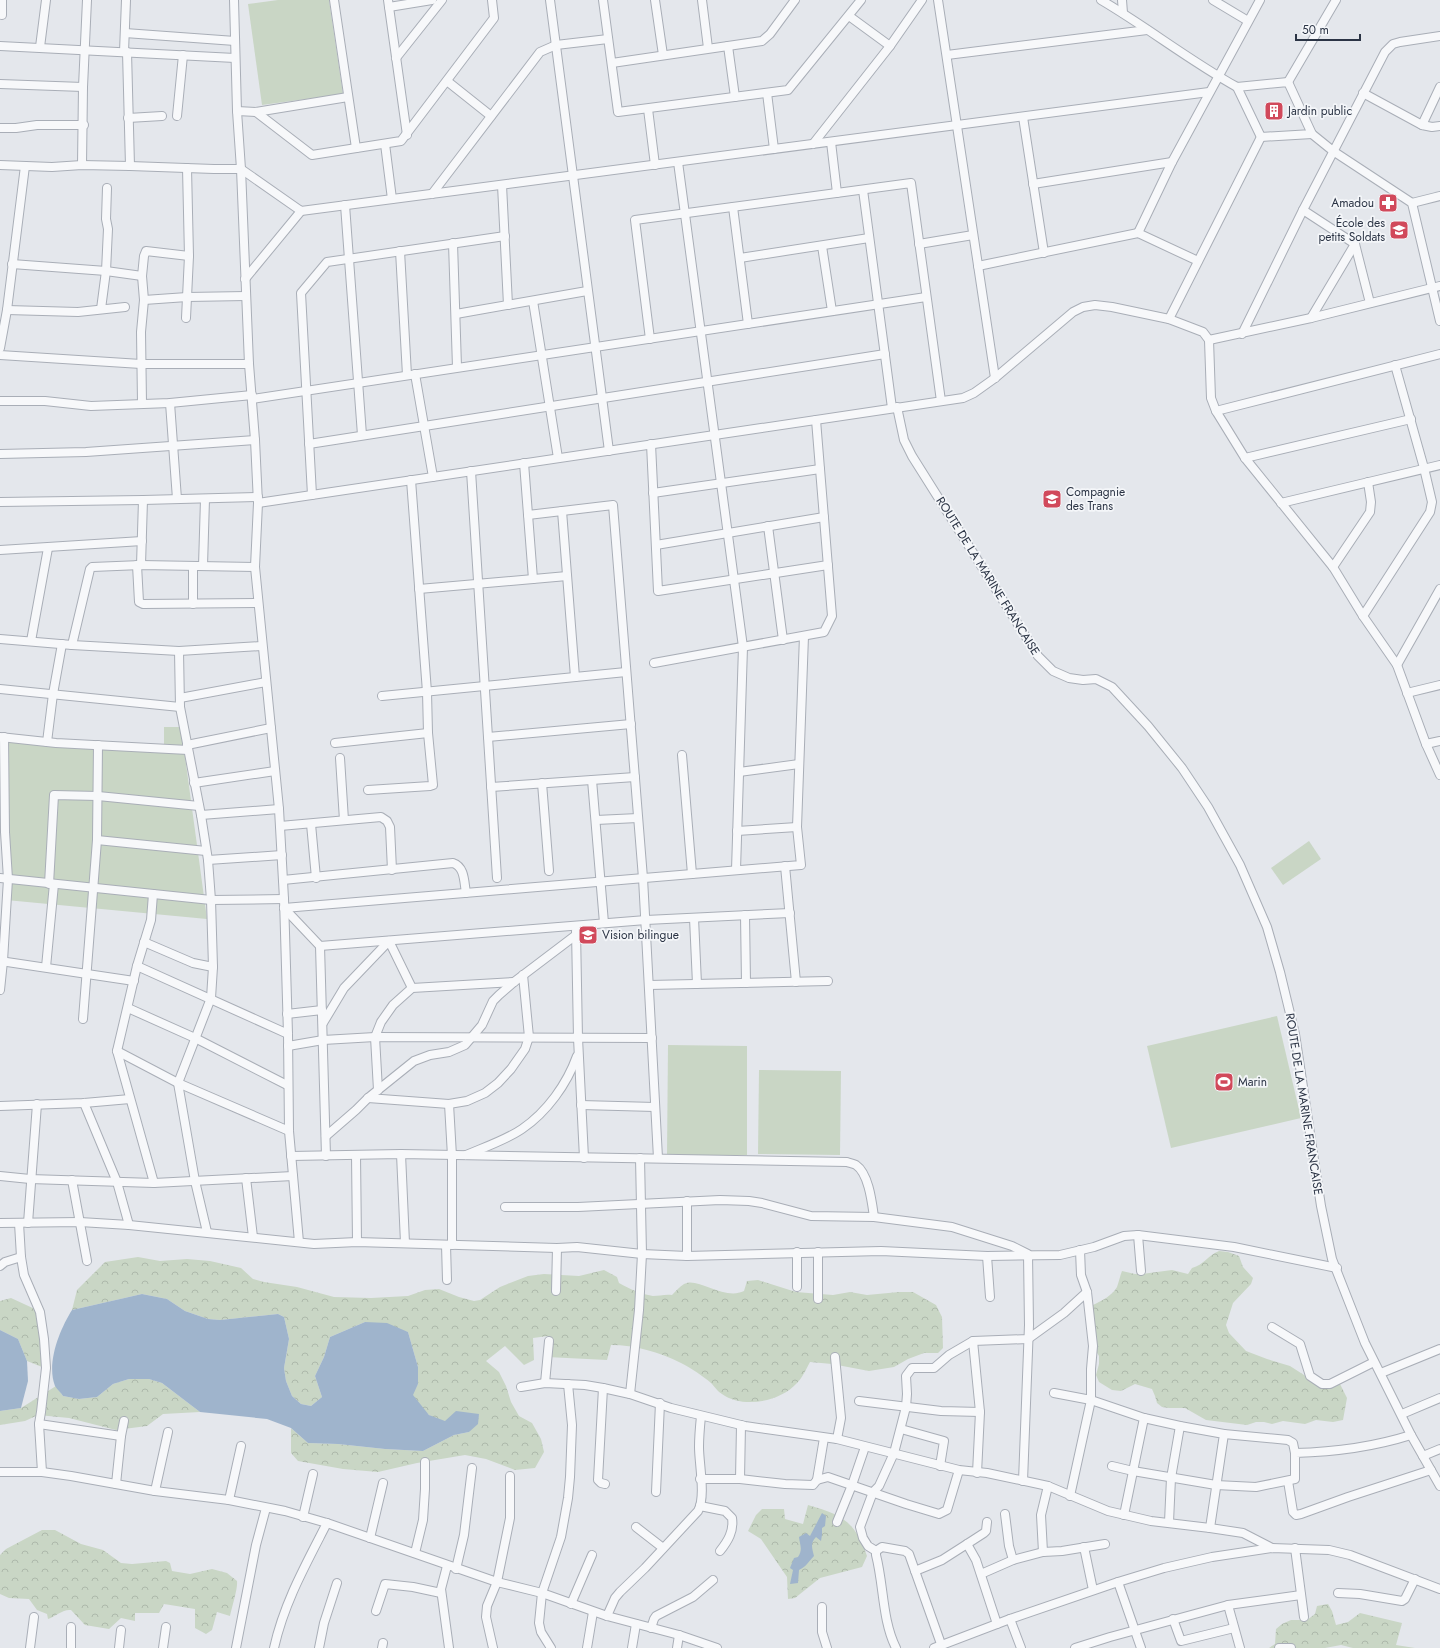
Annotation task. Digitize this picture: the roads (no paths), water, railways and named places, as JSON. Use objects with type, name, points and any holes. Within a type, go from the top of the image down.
[{"type":"street","points":[[2,0],[2,15]]},
{"type":"street","points":[[40,47],[46,0]]},
{"type":"street","points":[[82,165],[84,125],[83,87],[86,50],[87,0]]},
{"type":"street","points":[[126,0],[125,32],[130,166]]},
{"type":"street","points":[[234,0],[237,111],[241,169],[249,364],[258,500],[255,567],[279,809],[282,855],[288,1034],[287,1085],[289,1131],[299,1242]]},
{"type":"street","points":[[334,0],[356,148]]},
{"type":"street","points":[[406,135],[389,4],[432,0]]},
{"type":"street","points":[[396,58],[442,0]]},
{"type":"street","points":[[256,112],[312,155],[401,141],[494,18],[492,0]]},
{"type":"street","points":[[550,0],[609,451]]},
{"type":"street","points":[[603,0],[618,112],[788,90],[861,0]]},
{"type":"street","points":[[655,0],[663,55]]},
{"type":"street","points":[[702,0],[708,48]]},
{"type":"street","points":[[612,63],[762,40],[770,34],[795,0]]},
{"type":"street","points":[[813,144],[890,46],[922,0]]},
{"type":"street","points":[[938,0],[995,378]]},
{"type":"street","points":[[1100,0],[1123,13],[1237,87],[1261,137]]},
{"type":"street","points":[[1122,0],[1123,13]]},
{"type":"street","points":[[1213,0],[1248,21]]},
{"type":"street","points":[[1138,233],[1172,162],[1260,0]]},
{"type":"street","points":[[1288,82],[1336,0]]},
{"type":"street","points":[[849,16],[890,46]]},
{"type":"street","points":[[946,56],[1147,30]]},
{"type":"street","points":[[125,32],[235,42]]},
{"type":"street","points":[[1242,334],[1302,210],[1385,52],[1393,44],[1440,36]]},
{"type":"street","points":[[432,194],[540,52],[556,45],[608,39]]},
{"type":"street","points":[[0,46],[235,58]]},
{"type":"street","points":[[728,46],[735,97]]},
{"type":"street","points":[[177,116],[183,55]]},
{"type":"street","points":[[447,81],[491,116]]},
{"type":"street","points":[[1237,87],[1288,82]]},
{"type":"street","points":[[1288,82],[1312,134],[1333,151],[1412,203],[1436,287],[1440,321]]},
{"type":"street","points":[[0,84],[83,87]]},
{"type":"street","points":[[1422,125],[1440,87]]},
{"type":"street","points":[[245,278],[301,211],[1209,92]]},
{"type":"street","points":[[767,93],[774,149]]},
{"type":"street","points":[[1363,93],[1422,125],[1432,127],[1440,126]]},
{"type":"street","points":[[237,111],[256,112],[348,97]]},
{"type":"street","points":[[648,109],[655,165]]},
{"type":"street","points":[[128,118],[162,116]]},
{"type":"street","points":[[1023,117],[1044,253]]},
{"type":"street","points":[[0,128],[16,128],[37,125],[84,125]]},
{"type":"street","points":[[1261,137],[1312,134]]},
{"type":"street","points":[[1169,319],[1261,137]]},
{"type":"street","points":[[831,142],[837,193]]},
{"type":"street","points":[[385,144],[392,199]]},
{"type":"street","points":[[678,162],[743,647],[736,870]]},
{"type":"street","points":[[1033,184],[1172,162]]},
{"type":"street","points":[[0,165],[82,165],[241,169],[301,211]]},
{"type":"street","points":[[0,348],[7,310],[25,166]]},
{"type":"street","points":[[186,318],[189,256],[187,168]]},
{"type":"street","points":[[650,339],[635,220],[911,183],[941,401]]},
{"type":"street","points":[[502,185],[508,305]]},
{"type":"street","points":[[101,309],[106,271],[107,188]]},
{"type":"street","name":"ROUTE DE LA MARINE FRANCAISE","points":[[863,190],[885,354],[894,408],[904,440],[912,456],[1038,656],[1053,672],[1069,678],[1083,680],[1096,679],[1112,687],[1148,726],[1182,768],[1208,807],[1240,865],[1267,927],[1295,1034],[1321,1206],[1332,1259],[1337,1268],[1358,1326],[1374,1362],[1402,1414],[1411,1435],[1440,1485]]},
{"type":"street","points":[[1412,203],[1440,196]]},
{"type":"street","points":[[345,205],[362,435]]},
{"type":"street","points":[[733,207],[748,324]]},
{"type":"street","points":[[1302,210],[1355,244],[1370,303]]},
{"type":"street","points":[[978,266],[1138,233],[1198,261]]},
{"type":"street","points":[[919,244],[974,235]]},
{"type":"street","points":[[312,495],[301,292],[327,262],[505,236]]},
{"type":"street","points":[[740,258],[869,238]]},
{"type":"street","points":[[453,243],[457,367]]},
{"type":"street","points":[[1311,318],[1355,244]]},
{"type":"street","points":[[822,246],[832,311]]},
{"type":"street","points":[[142,403],[141,332],[144,300],[142,276],[144,256],[146,251],[189,256]]},
{"type":"street","points":[[400,251],[411,374],[424,426],[433,477]]},
{"type":"street","points":[[12,264],[106,271],[142,276]]},
{"type":"street","points":[[1209,340],[1311,318],[1436,287]]},
{"type":"street","points":[[456,314],[587,291]]},
{"type":"street","points":[[144,300],[187,297],[246,296]]},
{"type":"street","points":[[0,401],[45,401],[91,406],[252,397],[926,297]]},
{"type":"street","points":[[533,301],[558,458]]},
{"type":"street","points":[[0,502],[205,498],[258,500],[312,495],[963,398],[974,393],[995,378],[1073,312],[1083,307],[1095,305],[1112,307],[1169,319],[1203,332],[1209,340],[1211,398],[1216,411],[1245,458],[1333,567],[1397,665],[1426,744],[1440,775]]},
{"type":"street","points":[[7,310],[78,312],[125,307]]},
{"type":"street","points":[[309,444],[885,354]]},
{"type":"street","points":[[1216,411],[1440,354]]},
{"type":"street","points":[[0,355],[141,364],[249,364]]},
{"type":"street","points":[[1364,616],[1430,512],[1432,502],[1411,419],[1395,365]]},
{"type":"street","points":[[170,402],[177,499]]},
{"type":"street","points":[[1245,458],[1411,419]]},
{"type":"street","points":[[654,663],[824,632],[832,616],[816,420]]},
{"type":"street","points":[[0,454],[86,452],[255,440]]},
{"type":"street","points":[[651,444],[658,591],[828,565]]},
{"type":"street","points":[[524,463],[533,579]]},
{"type":"street","points":[[1281,503],[1440,465]]},
{"type":"street","points":[[654,493],[820,469]]},
{"type":"street","points":[[471,471],[497,878]]},
{"type":"street","points":[[368,790],[430,786],[433,784],[410,480]]},
{"type":"street","points":[[1333,567],[1370,512],[1371,502],[1368,482]]},
{"type":"street","points":[[203,566],[205,498]]},
{"type":"street","points":[[143,500],[142,541],[139,565],[139,602],[143,604],[258,603]]},
{"type":"street","points":[[528,515],[613,505],[646,920],[658,1158]]},
{"type":"street","points":[[562,511],[575,677]]},
{"type":"street","points":[[656,544],[824,517]]},
{"type":"street","points":[[768,526],[783,640]]},
{"type":"street","points":[[0,550],[142,541]]},
{"type":"street","points":[[32,641],[48,548]]},
{"type":"street","points":[[72,645],[90,569],[92,567],[139,565],[255,567]]},
{"type":"street","points":[[193,566],[193,604]]},
{"type":"street","points":[[419,589],[567,576]]},
{"type":"street","points":[[1397,665],[1440,589]]},
{"type":"street","points":[[4,878],[94,889],[211,900],[284,904],[466,893],[801,865],[797,827],[804,636]]},
{"type":"street","points":[[0,639],[72,645],[178,650],[262,646]]},
{"type":"street","points":[[47,742],[53,694],[62,644]]},
{"type":"street","points":[[178,650],[180,707],[201,815],[208,860],[213,967],[210,998],[178,1083],[195,1181],[207,1232]]},
{"type":"street","points":[[382,696],[626,672]]},
{"type":"street","points":[[180,698],[266,682]]},
{"type":"street","points":[[1407,693],[1440,685]]},
{"type":"street","points":[[0,689],[180,707]]},
{"type":"street","points":[[488,737],[631,724]]},
{"type":"street","points":[[0,990],[4,878],[2,832],[2,737],[47,742],[187,748],[270,728]]},
{"type":"street","points":[[335,743],[428,733]]},
{"type":"street","points":[[1426,744],[1440,741]]},
{"type":"street","points":[[83,1019],[98,840],[98,745]]},
{"type":"street","points":[[682,754],[692,874]]},
{"type":"street","points":[[340,758],[344,820]]},
{"type":"street","points":[[739,772],[799,764]]},
{"type":"street","points":[[194,783],[275,770]]},
{"type":"street","points":[[491,787],[635,776]]},
{"type":"street","points":[[592,780],[604,923]]},
{"type":"street","points":[[542,783],[548,871]]},
{"type":"street","points":[[46,967],[52,884],[54,795],[98,796],[199,806]]},
{"type":"street","points":[[201,815],[279,809]]},
{"type":"street","points":[[280,826],[381,817],[387,821],[390,827],[392,870]]},
{"type":"street","points":[[596,820],[638,818]]},
{"type":"street","points":[[311,824],[316,878]]},
{"type":"street","points":[[737,831],[797,827]]},
{"type":"street","points":[[98,840],[206,851]]},
{"type":"street","points":[[208,860],[282,855]]},
{"type":"street","points":[[283,880],[316,878],[453,863],[458,865],[461,869],[466,893]]},
{"type":"street","points":[[785,866],[796,982]]},
{"type":"street","points":[[153,894],[151,920],[137,966],[117,1051],[154,1183]]},
{"type":"street","points":[[284,904],[320,946],[326,1156]]},
{"type":"street","points":[[320,946],[576,931],[604,923],[646,920],[790,913]]},
{"type":"street","points":[[745,915],[746,983]]},
{"type":"street","points":[[694,918],[697,984]]},
{"type":"street","points":[[326,1136],[368,1098],[414,1061],[430,1055],[449,1052],[465,1045],[482,1025],[493,1001],[576,931]]},
{"type":"street","points":[[576,931],[578,1038],[584,1158]]},
{"type":"street","points":[[389,941],[412,988]]},
{"type":"street","points":[[323,1023],[344,988],[389,941]]},
{"type":"street","points":[[144,942],[193,963],[213,967]]},
{"type":"street","points":[[2,961],[134,981]]},
{"type":"street","points":[[137,966],[288,1034]]},
{"type":"street","points":[[368,1098],[449,1104],[467,1101],[485,1093],[498,1084],[525,1049],[529,1038],[523,975]]},
{"type":"street","points":[[649,985],[828,981]]},
{"type":"street","points":[[378,1090],[375,1037],[380,1022],[393,1005],[412,988],[514,982]]},
{"type":"street","points":[[128,1008],[195,1038],[287,1085]]},
{"type":"street","points":[[287,1014],[322,1010]]},
{"type":"street","points":[[288,1046],[323,1040],[375,1037],[652,1038]]},
{"type":"street","points":[[117,1051],[178,1083],[289,1131]]},
{"type":"street","points":[[464,1156],[521,1129],[540,1114],[556,1094],[572,1068],[579,1051]]},
{"type":"street","points":[[0,1106],[84,1103],[130,1099]]},
{"type":"street","points":[[84,1103],[117,1182],[129,1225]]},
{"type":"street","points":[[28,1223],[36,1104]]},
{"type":"street","points":[[447,1280],[452,1156],[449,1104]]},
{"type":"street","points":[[581,1105],[656,1107]]},
{"type":"street","points":[[291,1156],[401,1154],[847,1162],[857,1166],[862,1172],[871,1196],[874,1217]]},
{"type":"street","points":[[401,1154],[404,1243]]},
{"type":"street","points":[[356,1155],[357,1242]]},
{"type":"street","points":[[630,1394],[639,1310],[642,1254],[640,1158]]},
{"type":"street","points":[[0,1176],[30,1179],[154,1183],[293,1176]]},
{"type":"street","points":[[246,1178],[253,1237]]},
{"type":"street","points":[[72,1180],[86,1261]]},
{"type":"street","points":[[505,1208],[578,1207],[720,1200],[749,1201],[810,1216],[874,1217],[952,1228],[1012,1246],[1028,1254]]},
{"type":"street","points":[[687,1202],[687,1256]]},
{"type":"street","points":[[19,1222],[21,1258],[26,1279],[40,1312],[44,1339],[46,1368],[39,1424],[42,1472]]},
{"type":"street","points":[[0,1223],[80,1222],[129,1225],[314,1244],[357,1242],[557,1248],[577,1247],[642,1254],[687,1256],[881,1251],[988,1256],[1028,1254],[1060,1255],[1094,1247],[1124,1236],[1138,1235],[1234,1247],[1337,1268]]},
{"type":"street","points":[[1138,1235],[1141,1271]]},
{"type":"street","points":[[556,1291],[557,1248]]},
{"type":"street","points":[[1070,1496],[1091,1400],[1093,1346],[1087,1292],[1081,1275],[1080,1250]]},
{"type":"street","points":[[797,1252],[797,1287]]},
{"type":"street","points":[[818,1252],[818,1299]]},
{"type":"street","points":[[1022,1481],[1028,1339],[1028,1254]]},
{"type":"street","points":[[988,1256],[990,1297]]},
{"type":"street","points":[[0,1266],[6,1262],[21,1258]]},
{"type":"street","points":[[896,1648],[890,1637],[886,1619],[876,1551],[868,1546],[863,1538],[860,1527],[873,1492],[879,1486],[894,1454],[906,1408],[906,1376],[909,1370],[912,1368],[934,1368],[949,1355],[973,1341],[1028,1339],[1064,1313],[1087,1292]]},
{"type":"street","points":[[1272,1327],[1303,1347],[1310,1376],[1322,1384],[1330,1384],[1374,1362]]},
{"type":"street","points":[[545,1383],[550,1341]]},
{"type":"street","points":[[973,1341],[980,1412],[977,1472]]},
{"type":"street","points":[[1380,1373],[1440,1349]]},
{"type":"street","points":[[835,1357],[841,1418],[837,1439]]},
{"type":"street","points":[[521,1387],[545,1383],[604,1388],[630,1394],[671,1408],[741,1425],[837,1439],[940,1466],[1048,1486],[1108,1511],[1151,1521],[1169,1522],[1243,1533],[1272,1548]]},
{"type":"street","points":[[551,1648],[541,1632],[539,1623],[542,1593],[561,1537],[569,1491],[572,1425],[568,1384]]},
{"type":"street","points":[[604,1388],[598,1480],[605,1484]]},
{"type":"street","points":[[1054,1393],[1091,1400],[1144,1418],[1180,1426],[1224,1434],[1288,1440],[1292,1443],[1295,1452],[1295,1479],[1251,1488],[1216,1485],[1171,1478],[1112,1466]]},
{"type":"street","points":[[1402,1414],[1440,1398]]},
{"type":"street","points":[[859,1401],[906,1408],[980,1412]]},
{"type":"street","points":[[656,1492],[660,1403]]},
{"type":"street","points":[[607,1616],[615,1598],[620,1592],[663,1548],[700,1506],[702,1490],[700,1479],[699,1447],[701,1416]]},
{"type":"street","points":[[1124,1515],[1144,1418]]},
{"type":"street","points":[[116,1484],[124,1421]]},
{"type":"street","points":[[39,1424],[121,1436]]},
{"type":"street","points":[[740,1479],[741,1425]]},
{"type":"street","points":[[1169,1522],[1171,1478],[1180,1426]]},
{"type":"street","points":[[901,1429],[944,1441],[940,1466]]},
{"type":"street","points":[[155,1491],[168,1432]]},
{"type":"street","points":[[1210,1528],[1224,1434]]},
{"type":"street","points":[[1295,1452],[1347,1450],[1379,1444],[1411,1435]]},
{"type":"street","points":[[700,1479],[740,1479],[785,1484],[813,1485],[817,1480],[824,1438]]},
{"type":"street","points":[[229,1500],[241,1446]]},
{"type":"street","points":[[837,1522],[852,1485],[865,1446]]},
{"type":"street","points":[[1423,1456],[1440,1449]]},
{"type":"street","points":[[415,1554],[423,1520],[425,1462]]},
{"type":"street","points":[[456,1569],[464,1535],[472,1468]]},
{"type":"street","points":[[817,1480],[828,1477],[939,1514],[946,1510],[959,1470]]},
{"type":"street","points":[[1288,1481],[1294,1512],[1296,1514],[1302,1514],[1348,1496],[1431,1470]]},
{"type":"street","points":[[0,1472],[42,1472],[155,1491],[229,1500],[328,1523],[456,1569],[497,1582],[542,1593],[593,1612],[679,1635],[717,1648]]},
{"type":"street","points":[[303,1517],[313,1474]]},
{"type":"street","points":[[493,1648],[486,1617],[487,1606],[497,1582],[510,1518],[510,1476]]},
{"type":"street","points":[[370,1538],[383,1483]]},
{"type":"street","points":[[1043,1552],[1041,1515],[1048,1486]]},
{"type":"street","points":[[700,1506],[725,1511],[732,1518],[732,1530],[729,1539],[720,1551]]},
{"type":"street","points":[[236,1648],[256,1546],[266,1508]]},
{"type":"street","points":[[1005,1514],[1009,1546],[1013,1560]]},
{"type":"street","points":[[915,1571],[942,1560],[984,1533],[986,1531],[987,1522]]},
{"type":"street","points":[[274,1648],[279,1627],[288,1602],[328,1523]]},
{"type":"street","points":[[636,1527],[663,1548]]},
{"type":"street","points":[[967,1544],[976,1560],[997,1624]]},
{"type":"street","points":[[981,1574],[1013,1560],[1043,1552],[1105,1544]]},
{"type":"street","points":[[876,1551],[882,1547],[905,1551],[909,1554],[937,1646],[1092,1590],[1164,1568],[1212,1557],[1272,1548],[1329,1550],[1350,1555],[1415,1578],[1440,1589]]},
{"type":"street","points":[[1084,1547],[1092,1590]]},
{"type":"street","points":[[1295,1548],[1304,1617]]},
{"type":"street","points":[[571,1604],[592,1555]]},
{"type":"street","points":[[448,1566],[441,1589],[441,1594],[448,1633],[449,1648]]},
{"type":"street","points":[[1338,1593],[1360,1594],[1397,1602],[1405,1599],[1415,1578]]},
{"type":"street","points":[[651,1628],[656,1616],[693,1597],[713,1580]]},
{"type":"street","points":[[1118,1582],[1141,1648]]},
{"type":"street","points":[[319,1648],[324,1622],[337,1583]]},
{"type":"street","points":[[376,1611],[385,1584],[413,1587],[441,1594]]},
{"type":"street","points":[[1075,1648],[1173,1619],[1228,1605],[1302,1595]]},
{"type":"street","points":[[1228,1605],[1240,1648]]},
{"type":"street","points":[[822,1607],[822,1632],[828,1648]]},
{"type":"street","points":[[587,1648],[593,1612]]},
{"type":"street","points":[[30,1648],[34,1617]]},
{"type":"street","points":[[1010,1619],[1022,1648]]},
{"type":"street","points":[[1173,1619],[1181,1641],[1234,1628]]},
{"type":"street","points":[[632,1648],[636,1624]]},
{"type":"street","points":[[70,1648],[71,1627]]},
{"type":"street","points":[[163,1648],[166,1627]]},
{"type":"street","points":[[119,1648],[121,1630]]},
{"type":"street","points":[[677,1648],[679,1635]]},
{"type":"street","points":[[955,1639],[959,1648]]},
{"type":"street","points":[[1279,1648],[1291,1648]]},
{"type":"water","points":[[142,1294],[167,1299],[185,1311],[208,1319],[220,1320],[278,1314],[284,1317],[289,1339],[284,1368],[286,1381],[292,1396],[301,1404],[311,1406],[322,1397],[315,1376],[324,1357],[330,1337],[365,1322],[387,1323],[408,1332],[418,1367],[418,1384],[413,1395],[429,1415],[445,1421],[456,1411],[479,1414],[478,1424],[469,1432],[454,1435],[423,1451],[385,1449],[338,1444],[308,1443],[291,1428],[267,1419],[200,1412],[162,1383],[149,1379],[129,1379],[113,1384],[97,1397],[79,1399],[63,1396],[55,1386],[52,1367],[53,1357],[59,1336],[72,1310]]},
{"type":"water","points":[[0,1330],[18,1339],[27,1361],[28,1381],[21,1408],[0,1411]]},
{"type":"water","points":[[822,1513],[826,1516],[825,1526],[822,1528],[821,1541],[816,1537],[814,1539],[812,1546],[814,1556],[799,1570],[798,1583],[790,1584],[793,1570],[790,1568],[794,1558],[798,1557],[801,1547],[799,1537],[806,1533],[810,1536]]},
{"type":"place","name":"Jardin public","points":[[1274,111]]},
{"type":"place","name":"Amadou","points":[[1388,203]]},
{"type":"place","name":"École des petits Soldats","points":[[1399,230]]},
{"type":"place","name":"Compagnie des Trans","points":[[1052,499]]},
{"type":"place","name":"Vision bilingue","points":[[588,935]]},
{"type":"place","name":"Marin","points":[[1224,1082]]}]
